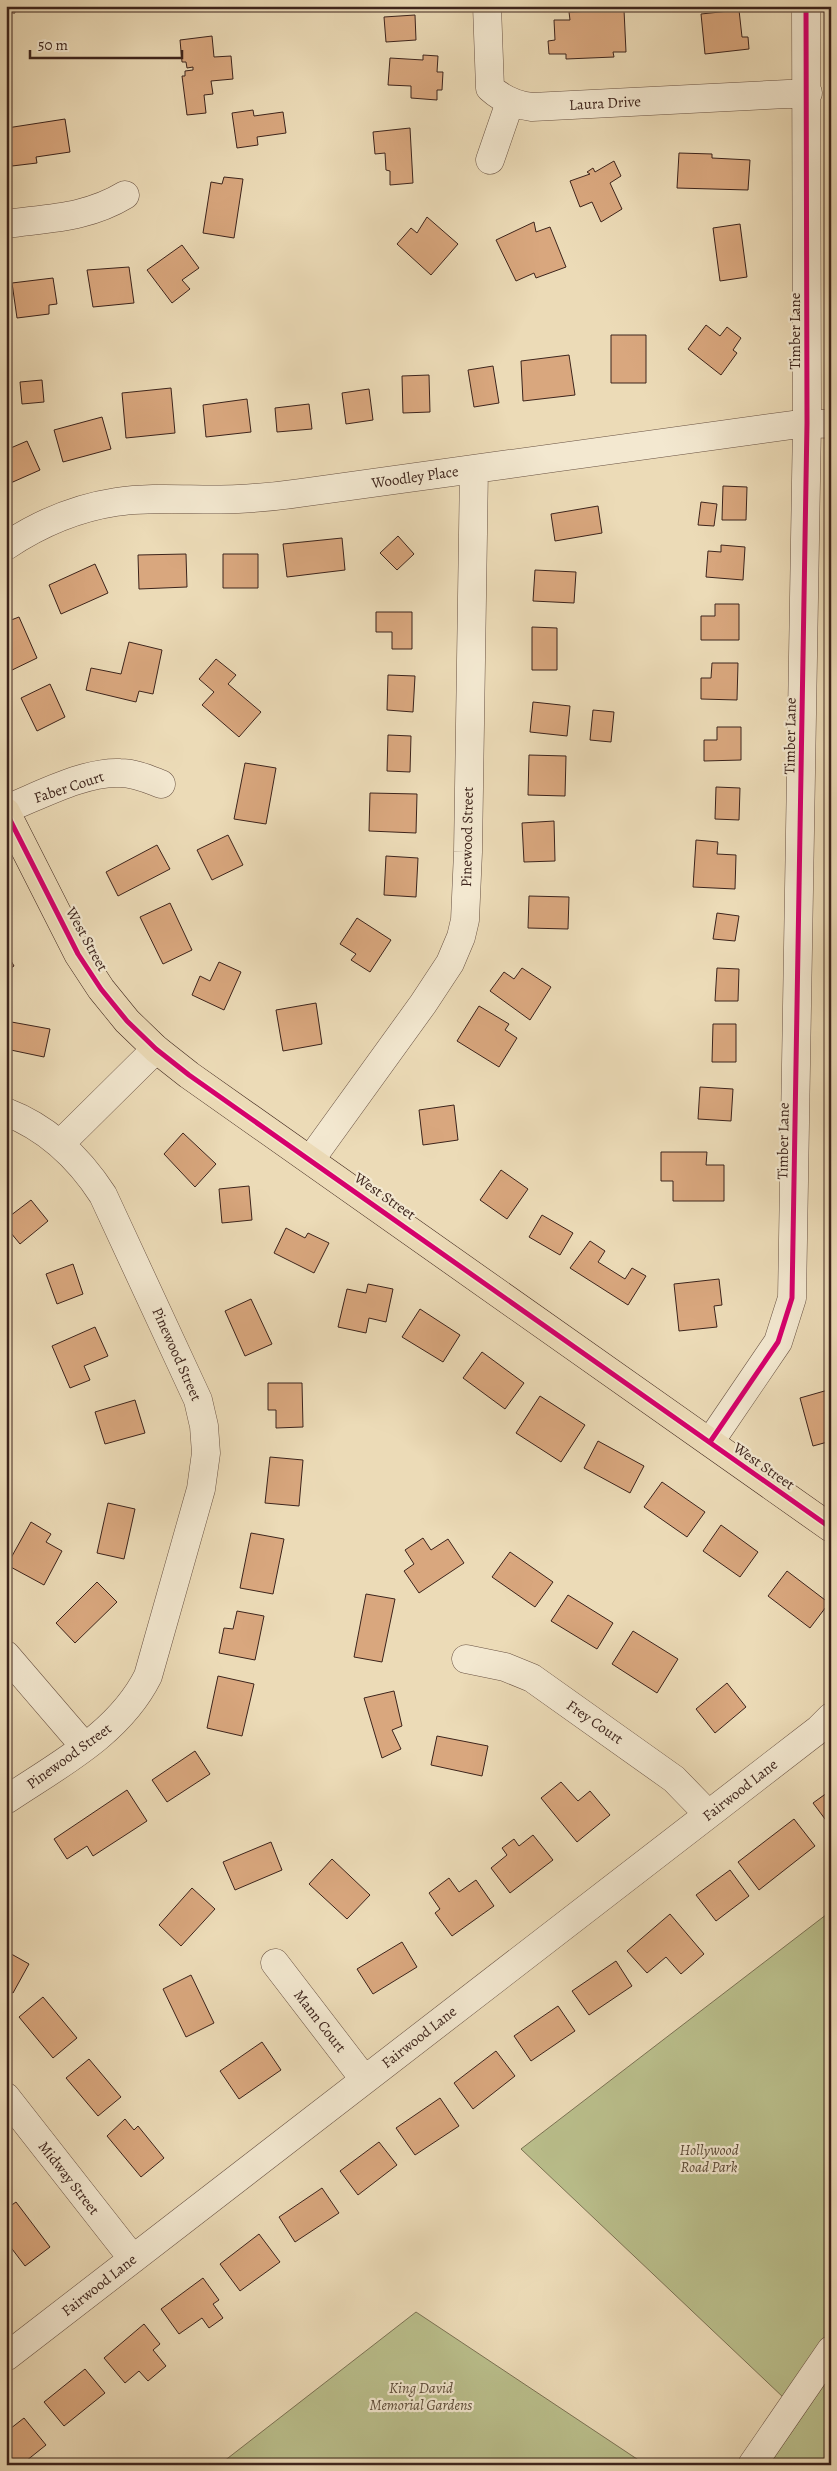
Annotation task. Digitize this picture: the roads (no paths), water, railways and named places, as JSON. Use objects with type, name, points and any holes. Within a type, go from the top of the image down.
[{"type":"main road","name":"West Street","points":[[6,810],[78,954],[106,996],[127,1021],[156,1049],[189,1075],[311,1159],[831,1528]]},
{"type":"street","name":"Laura Drive","points":[[487,6],[490,88],[510,102],[532,107],[808,93]]},
{"type":"street","name":"Timber Lane","points":[[710,1442],[778,1342],[792,1298],[819,423],[806,6]]},
{"type":"street","points":[[490,160],[510,102]]},
{"type":"street","points":[[6,224],[84,214],[106,206],[125,194]]},
{"type":"street","name":"Woodley Place","points":[[6,546],[57,518],[114,502],[143,499],[248,498],[819,423]]},
{"type":"street","name":"Pinewood Street","points":[[311,1159],[423,1004],[450,963],[461,937],[465,920],[468,852],[474,469]]},
{"type":"street","name":"Faber Court","points":[[6,810],[99,774],[120,772],[161,784]]},
{"type":"street","points":[[61,1143],[156,1049]]},
{"type":"street","name":"Pinewood Street","points":[[6,1112],[42,1129],[61,1143],[91,1176],[103,1195],[176,1348],[198,1400],[204,1426],[206,1453],[201,1489],[148,1676],[141,1691],[124,1714],[108,1730],[6,1800]]},
{"type":"street","points":[[6,1655],[85,1746]]},
{"type":"street","name":"Frey Court","points":[[466,1660],[506,1667],[532,1678],[674,1779],[708,1814]]},
{"type":"street","name":"Fairwood Lane","points":[[6,2356],[819,1729],[831,1717]]},
{"type":"street","name":"Mann Court","points":[[275,1963],[364,2079]]},
{"type":"street","name":"Midway Street","points":[[6,2097],[133,2259]]},
{"type":"street","points":[[752,2465],[831,2350]]},
{"type":"park label","name":"Hollywood Road Park","points":[[709,2158]]},
{"type":"park label","name":"King David Memorial Gardens","points":[[421,2396]]}]
